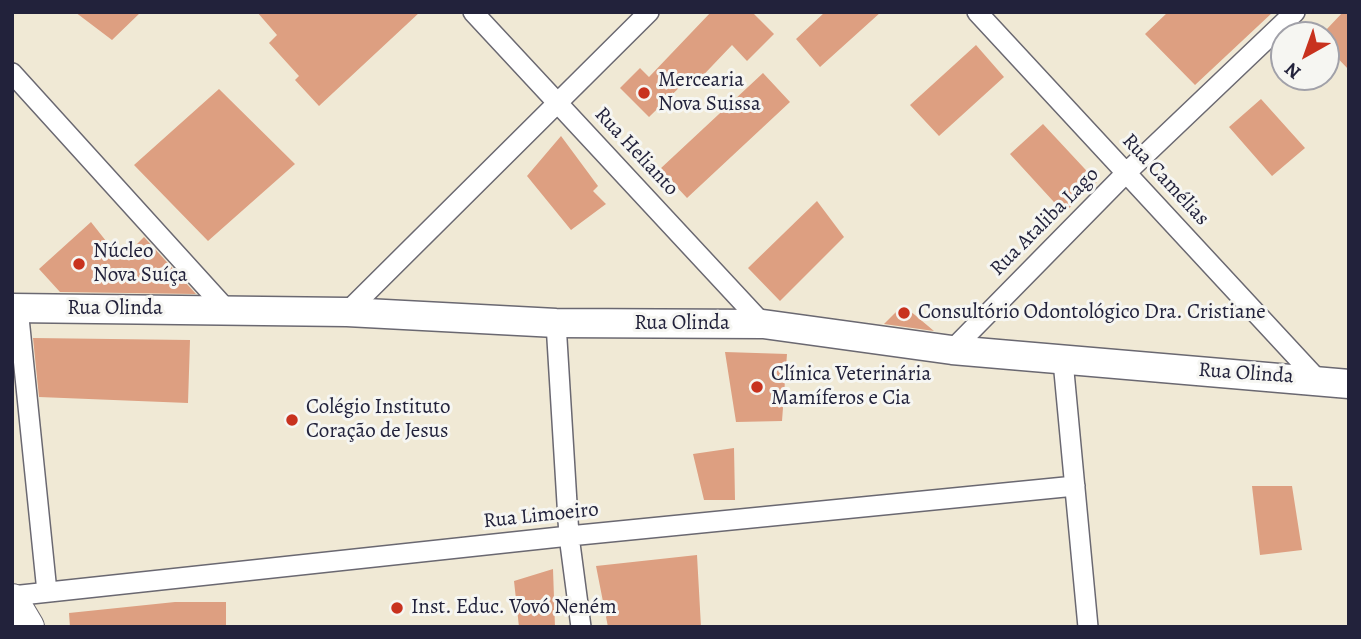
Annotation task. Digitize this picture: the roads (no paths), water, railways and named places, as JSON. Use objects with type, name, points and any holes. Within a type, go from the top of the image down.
[{"type":"main road","points":[[12,598],[29,627]]},
{"type":"street","name":"Rua Helianto","points":[[473,12],[559,101],[763,324]]},
{"type":"street","points":[[347,312],[649,12]]},
{"type":"street","name":"Rua Camélias","points":[[977,12],[1318,380]]},
{"type":"street","name":"Rua Ataliba Lago","points":[[951,350],[1127,172],[1294,12]]},
{"type":"street","points":[[12,74],[227,310]]},
{"type":"street","points":[[15,308],[47,592]]},
{"type":"street","name":"Rua Olinda","points":[[15,308],[347,312],[555,323],[763,324],[951,350],[1349,384]]},
{"type":"street","points":[[555,323],[569,536],[581,627]]},
{"type":"street","points":[[1063,361],[1088,627]]},
{"type":"street","name":"Rua Limoeiro","points":[[12,598],[569,536],[1075,486]]},
{"type":"place","name":"Mercearia Nova Suissa","points":[[644,93]]},
{"type":"place","name":"Núcleo Nova Suíça","points":[[79,264]]},
{"type":"place","name":"Consultório Odontológico Dra. Cristiane","points":[[904,313]]},
{"type":"place","name":"Clínica Veterinária Mamíferos e Cia","points":[[757,387]]},
{"type":"place","name":"Colégio Instituto Coração de Jesus","points":[[292,420]]},
{"type":"place","name":"Inst. Educ. Vovó Neném","points":[[397,608]]}]
